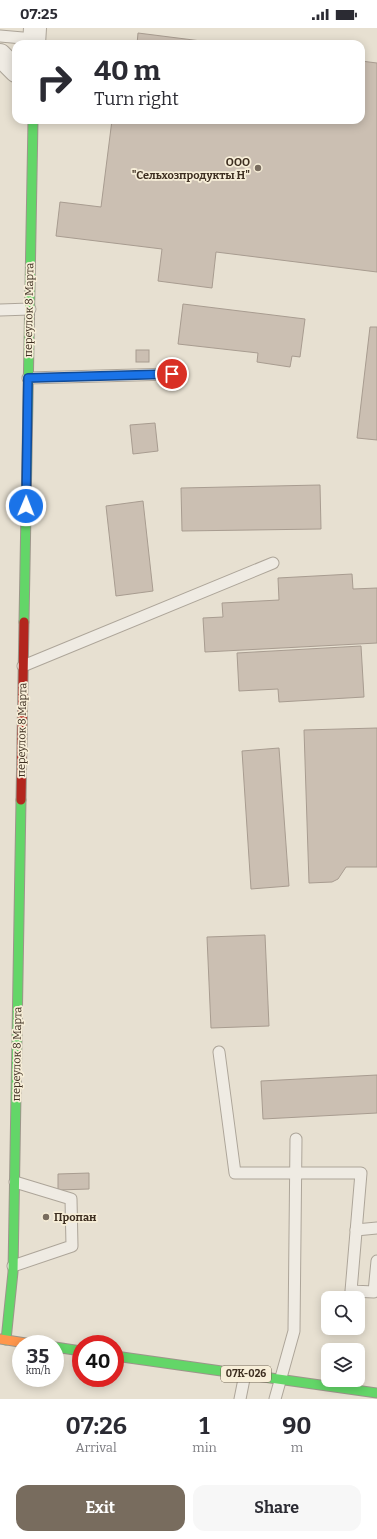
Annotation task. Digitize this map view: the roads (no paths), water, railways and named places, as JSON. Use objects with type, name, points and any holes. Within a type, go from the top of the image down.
[{"type":"street","points":[[0,55],[12,67]]},
{"type":"street","name":"переулок 8 Марта","points":[[3,1340],[13,1266],[33,124]]},
{"type":"street","name":"07К-026","points":[[124,1357],[377,1393]]},
{"type":"lane","points":[[0,36],[34,37]]},
{"type":"lane","points":[[0,310],[30,309]]},
{"type":"lane","points":[[28,378],[172,374]]},
{"type":"lane","points":[[23,666],[273,563]]},
{"type":"lane","points":[[219,1052],[234,1173],[361,1174],[351,1290],[374,1292],[377,1262]]},
{"type":"lane","points":[[275,1399],[294,1331],[296,1139]]},
{"type":"lane","points":[[13,1266],[72,1246],[71,1199],[15,1182]]},
{"type":"lane","points":[[356,1230],[377,1228]]},
{"type":"lane","points":[[240,1399],[245,1374]]},
{"type":"place","name":"ООО \"Сельхозпродукты Н\"","points":[[258,168]]},
{"type":"place","name":"Пропан","points":[[46,1217]]}]
